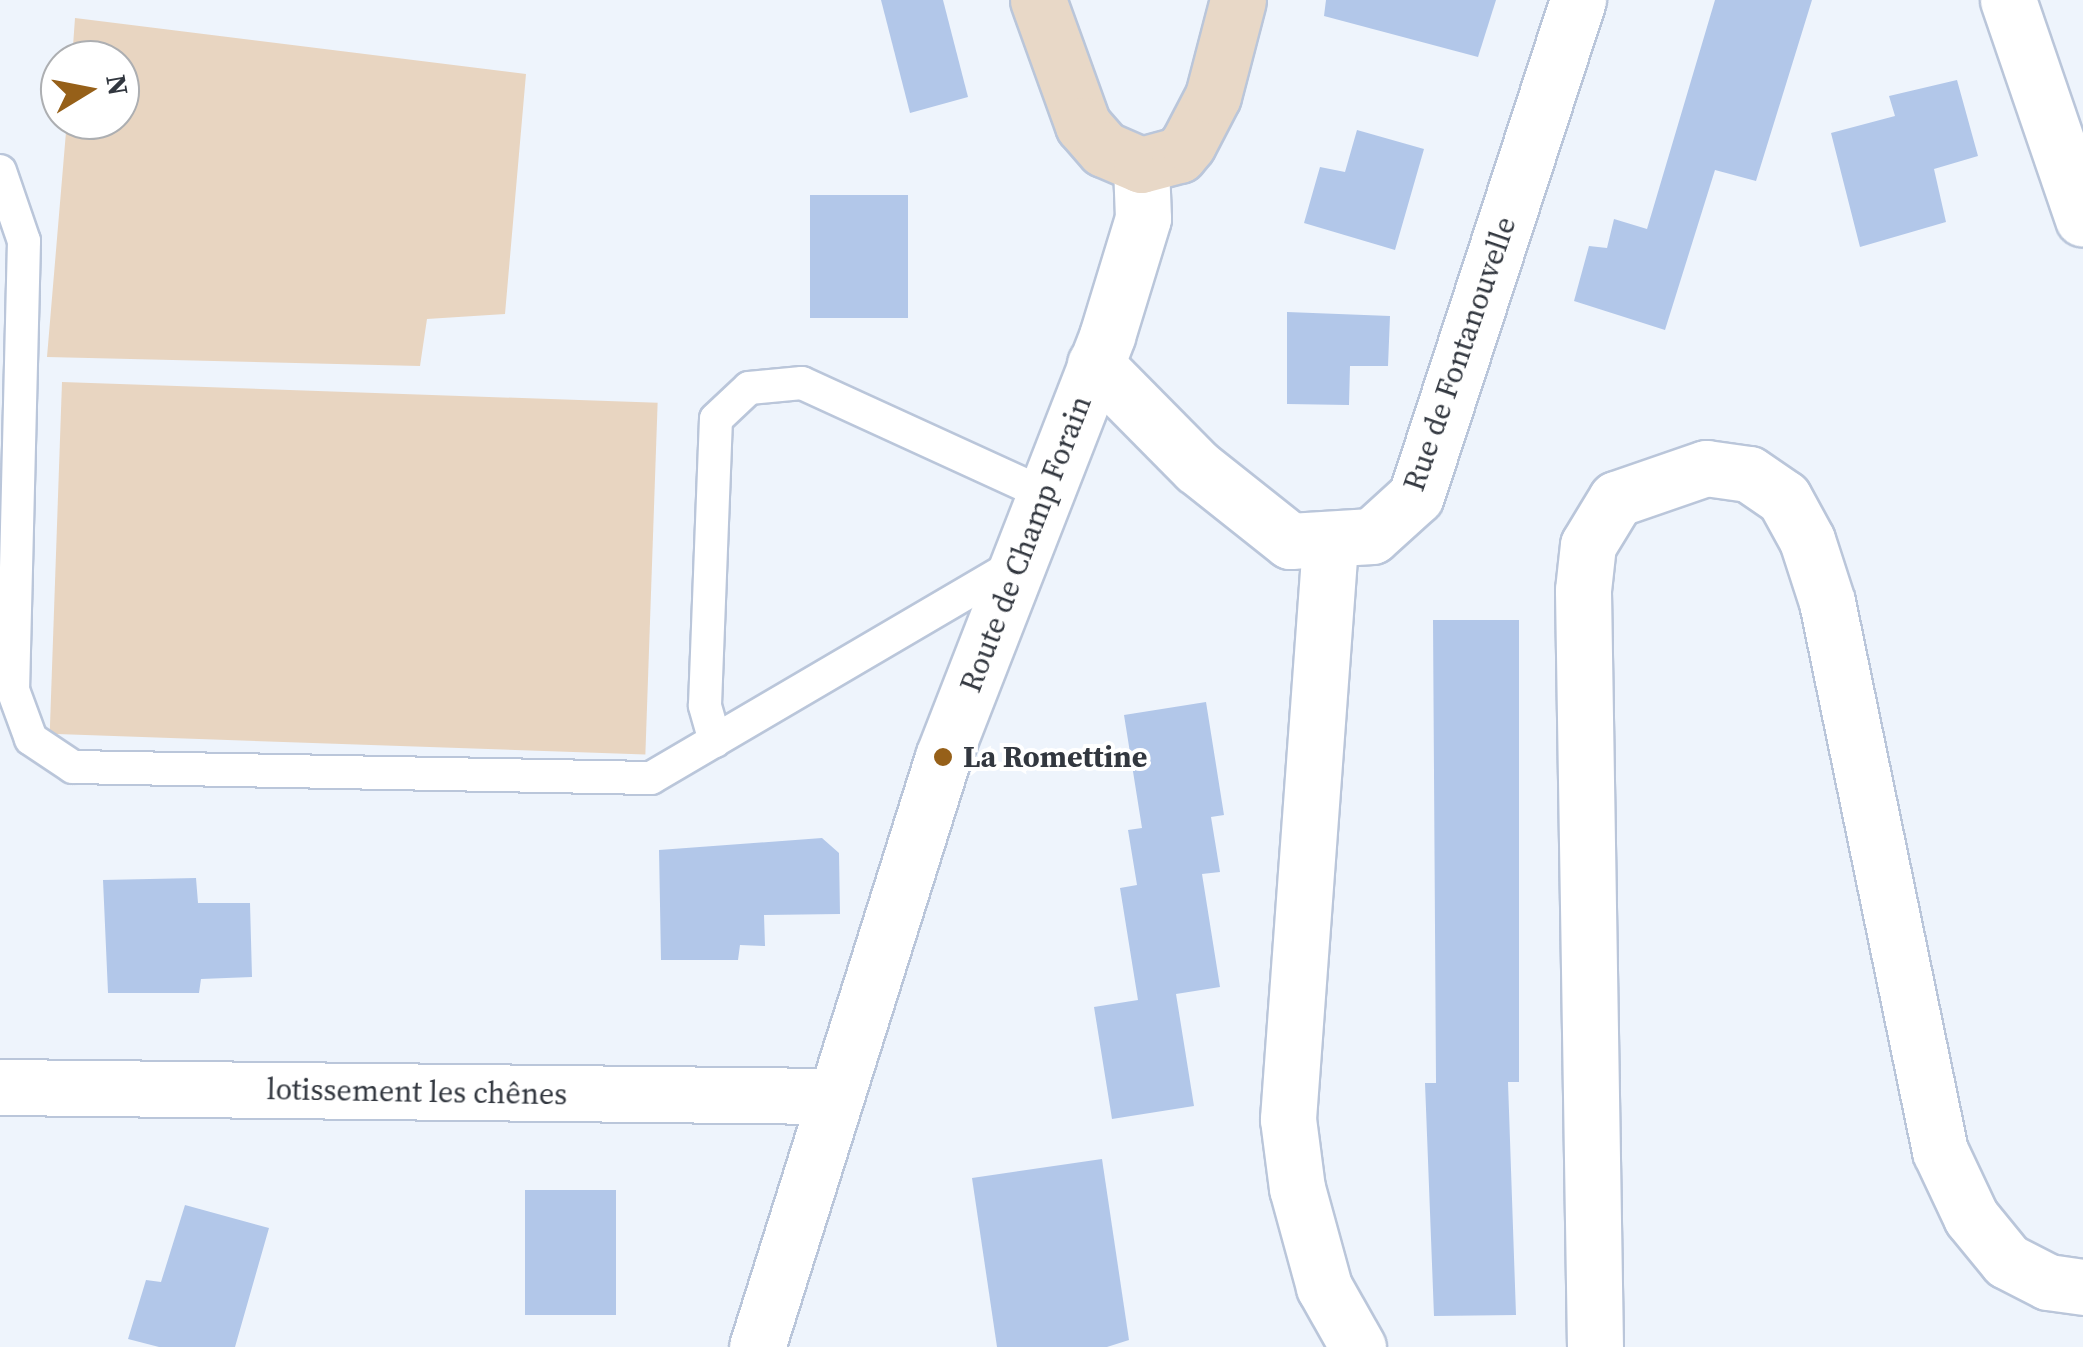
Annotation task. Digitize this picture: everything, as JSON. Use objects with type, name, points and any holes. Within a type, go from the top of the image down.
[{"type":"main road","points":[[1038,0],[1082,125],[1104,149],[1141,166],[1179,155],[1188,144],[1213,96],[1238,0]]},
{"type":"street","name":"Rue de Fontanouvelle","points":[[1096,364],[1197,467],[1290,541],[1330,544],[1372,536],[1416,496],[1578,0]]},
{"type":"street","points":[[2008,0],[2083,220]]},
{"type":"street","name":"Route de Champ Forain","points":[[757,1347],[943,757],[1096,364],[1143,218],[1141,166]]},
{"type":"street","points":[[1596,1347],[1586,560],[1616,499],[1706,468],[1749,474],[1784,498],[1807,540],[1827,602],[1948,1167],[1971,1217],[2007,1260],[2048,1282],[2083,1286]]},
{"type":"street","points":[[1330,544],[1288,1119],[1297,1188],[1324,1287],[1358,1347]]},
{"type":"street","name":"lotissement les chênes","points":[[0,1087],[834,1096]]},
{"type":"lane","points":[[0,172],[24,242],[13,690],[31,739],[72,768],[651,778],[1018,564]]},
{"type":"lane","points":[[715,741],[705,705],[716,419],[749,388],[802,383],[1045,494]]},
{"type":"shaded area","points":[[75,18],[526,74],[505,314],[427,319],[420,366],[47,357],[65,140],[140,140],[140,40],[73,40]]},
{"type":"shaded area","points":[[62,382],[658,403],[645,755],[50,734]]},
{"type":"building","points":[[881,0],[943,0],[968,97],[910,113]]},
{"type":"building","points":[[1326,0],[1496,0],[1478,57],[1324,16]]},
{"type":"building","points":[[1715,0],[1812,0],[1756,181],[1715,170],[1665,330],[1574,301],[1589,246],[1607,248],[1614,219],[1647,229]]},
{"type":"building","points":[[1957,80],[1978,156],[1934,169],[1946,222],[1860,247],[1831,133],[1895,116],[1889,96]]},
{"type":"building","points":[[1357,130],[1424,149],[1395,250],[1304,223],[1320,167],[1345,172]]},
{"type":"building","points":[[810,195],[908,195],[908,318],[810,318]]},
{"type":"building","points":[[1287,312],[1390,316],[1388,366],[1350,366],[1349,405],[1287,404]]},
{"type":"building","points":[[1433,620],[1519,620],[1519,1082],[1508,1082],[1516,1315],[1434,1316],[1425,1083],[1436,1083]]},
{"type":"building","points":[[1206,702],[1224,815],[1211,817],[1220,872],[1202,874],[1220,987],[1176,994],[1194,1106],[1112,1119],[1094,1007],[1138,1000],[1120,888],[1137,885],[1128,830],[1142,828],[1124,715]]},
{"type":"building","points":[[822,838],[839,853],[840,914],[764,915],[765,946],[740,945],[738,960],[661,960],[659,850]]},
{"type":"building","points":[[196,878],[198,903],[250,903],[252,977],[201,979],[199,993],[108,993],[103,880]]},
{"type":"building","points":[[1102,1159],[1129,1340],[1107,1347],[997,1347],[972,1178]]},
{"type":"building","points":[[525,1190],[616,1190],[616,1315],[525,1315]]},
{"type":"building","points":[[185,1205],[269,1228],[235,1347],[159,1347],[128,1339],[146,1280],[161,1282]]},
{"type":"place","name":"La Romettine","points":[[943,757]]}]
